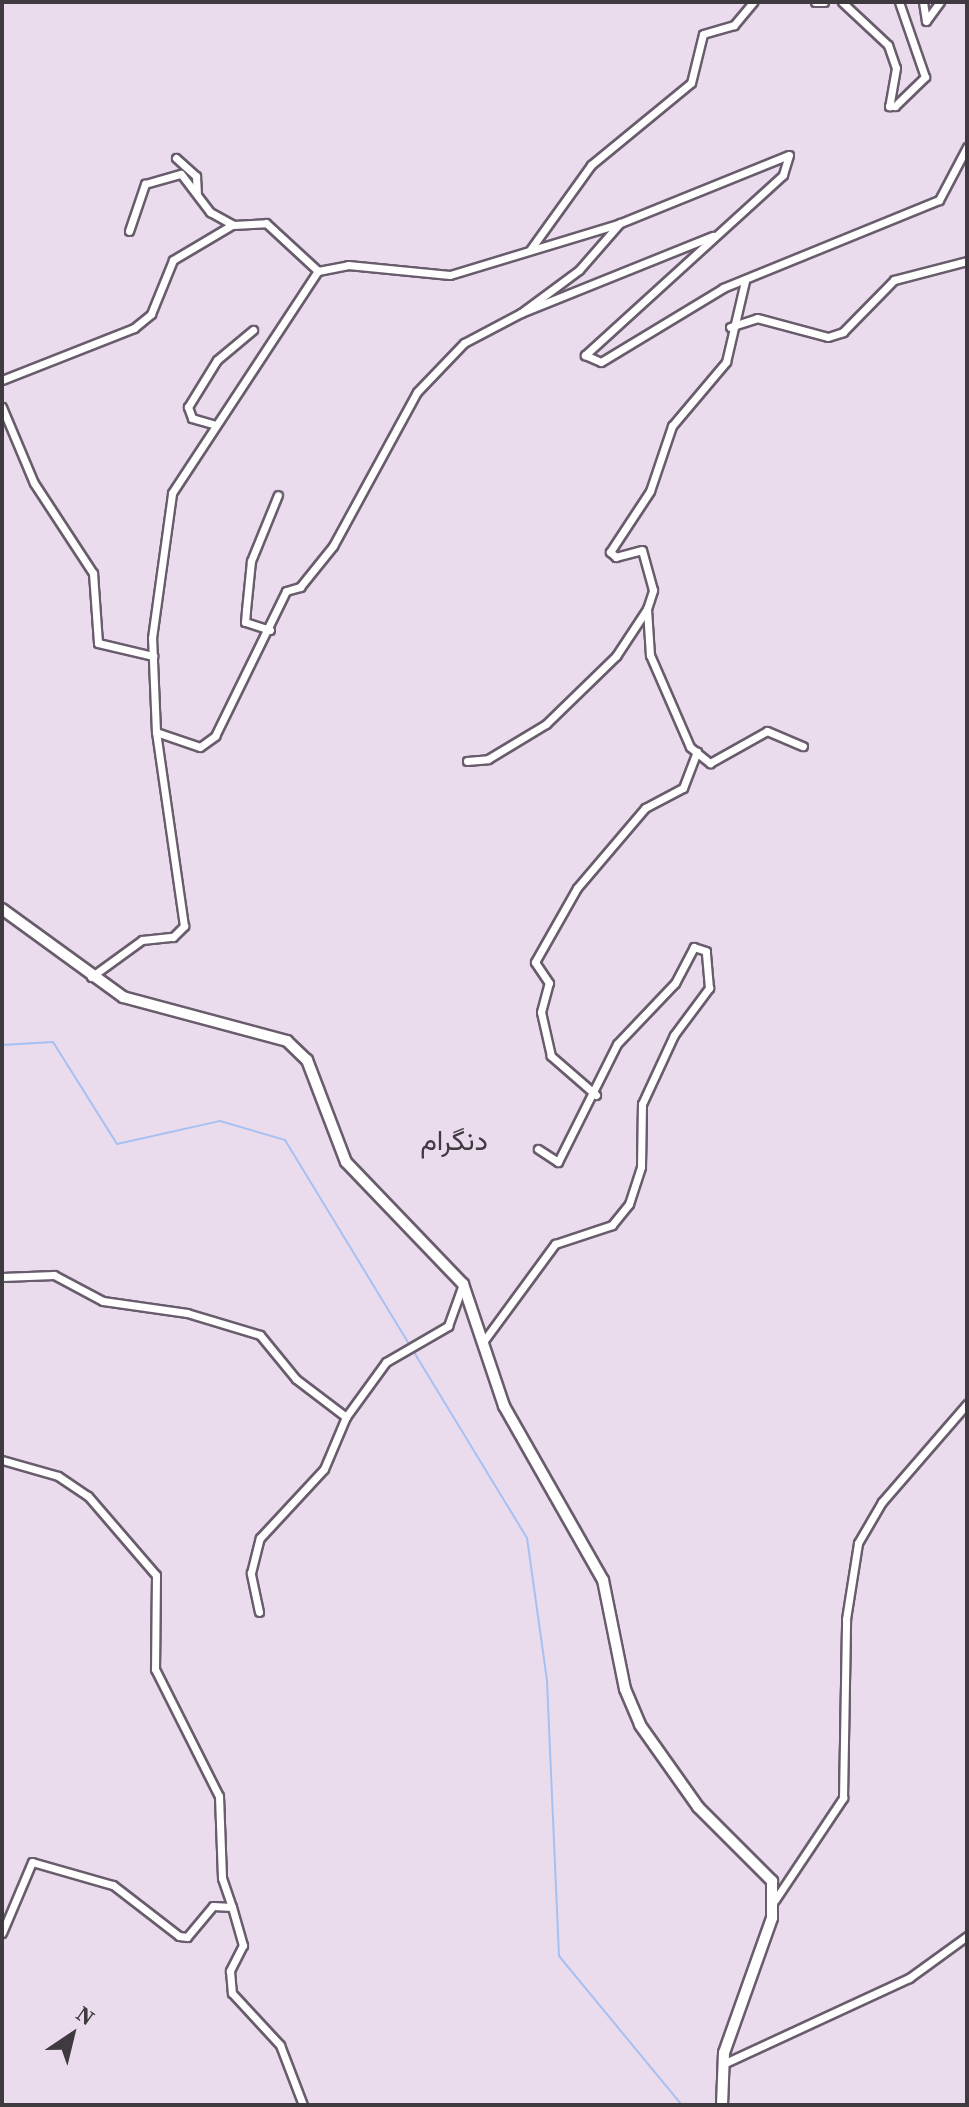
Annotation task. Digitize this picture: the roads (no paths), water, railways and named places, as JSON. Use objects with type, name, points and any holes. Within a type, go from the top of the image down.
[{"type":"main road","points":[[2,909],[90,979],[162,1012],[287,1041],[307,1060],[346,1162],[463,1284],[512,1423],[552,1479],[603,1580],[625,1689],[640,1725],[698,1807],[772,1881],[775,1900],[734,2012],[723,2064],[722,2105]]},
{"type":"street","points":[[530,250],[591,165],[691,83],[703,34],[734,25],[753,2]]},
{"type":"street","points":[[815,2],[824,2]]},
{"type":"street","points":[[842,2],[888,45],[896,68],[889,106],[895,106],[925,77],[899,2]]},
{"type":"street","points":[[923,2],[926,21],[940,2]]},
{"type":"street","points":[[90,979],[142,940],[173,937],[184,926],[156,732],[153,656],[172,493],[318,271],[348,265],[436,277],[620,223],[789,155],[783,175],[586,359],[601,362],[687,307],[939,200],[967,147]]},
{"type":"street","points":[[176,158],[196,176],[197,193]]},
{"type":"street","points":[[129,231],[151,180],[181,174],[232,225]]},
{"type":"street","points":[[2,380],[55,353],[134,328],[151,314],[173,260],[232,225],[266,223],[318,271]]},
{"type":"street","points":[[521,313],[579,270],[620,223]]},
{"type":"street","points":[[156,732],[207,744],[270,630],[286,591],[300,587],[333,546],[426,379],[464,343],[521,313],[715,236]]},
{"type":"street","points":[[730,327],[757,318],[828,337],[843,332],[894,280],[967,261]]},
{"type":"street","points":[[467,761],[488,759],[546,724],[616,656],[647,609],[653,590],[642,550],[616,557],[610,552],[650,491],[672,426],[726,362],[730,327],[745,281]]},
{"type":"street","points":[[216,425],[192,418],[188,407],[217,360],[253,330]]},
{"type":"street","points":[[2,407],[34,483],[93,573],[98,643],[153,656]]},
{"type":"street","points":[[270,630],[245,622],[251,561],[278,495]]},
{"type":"street","points":[[647,609],[650,655],[674,698],[676,730],[697,752],[714,762],[767,731],[803,746]]},
{"type":"street","points":[[596,1095],[551,1056],[541,1012],[549,983],[535,962],[577,888],[645,808],[683,788],[697,752]]},
{"type":"street","points":[[483,1342],[555,1244],[612,1225],[629,1204],[641,1167],[642,1104],[674,1035],[709,988],[706,951],[694,947],[675,983],[617,1044],[596,1095],[558,1162],[538,1149]]},
{"type":"street","points":[[2,1277],[54,1275],[103,1301],[187,1313],[260,1335],[296,1379],[346,1417]]},
{"type":"street","points":[[259,1612],[251,1573],[260,1538],[324,1469],[346,1417],[391,1360],[448,1326],[463,1284]]},
{"type":"street","points":[[775,1900],[843,1798],[846,1619],[858,1543],[882,1502],[967,1404]]},
{"type":"street","points":[[2,1460],[58,1476],[88,1496],[156,1575],[155,1669],[219,1796],[222,1878],[243,1945],[230,1971],[232,1993],[280,2045],[303,2105]]},
{"type":"street","points":[[2,1933],[32,1862],[113,1885],[179,1936],[187,1937],[213,1906],[232,1907]]},
{"type":"street","points":[[723,2064],[909,1978],[967,1936]]},
{"type":"waterway","points":[[2,1045],[53,1042],[117,1144],[220,1121],[285,1140],[527,1538],[547,1681],[559,1956],[682,2105]]},
{"type":"district","name":"دنگرام","points":[[454,1140]]}]
